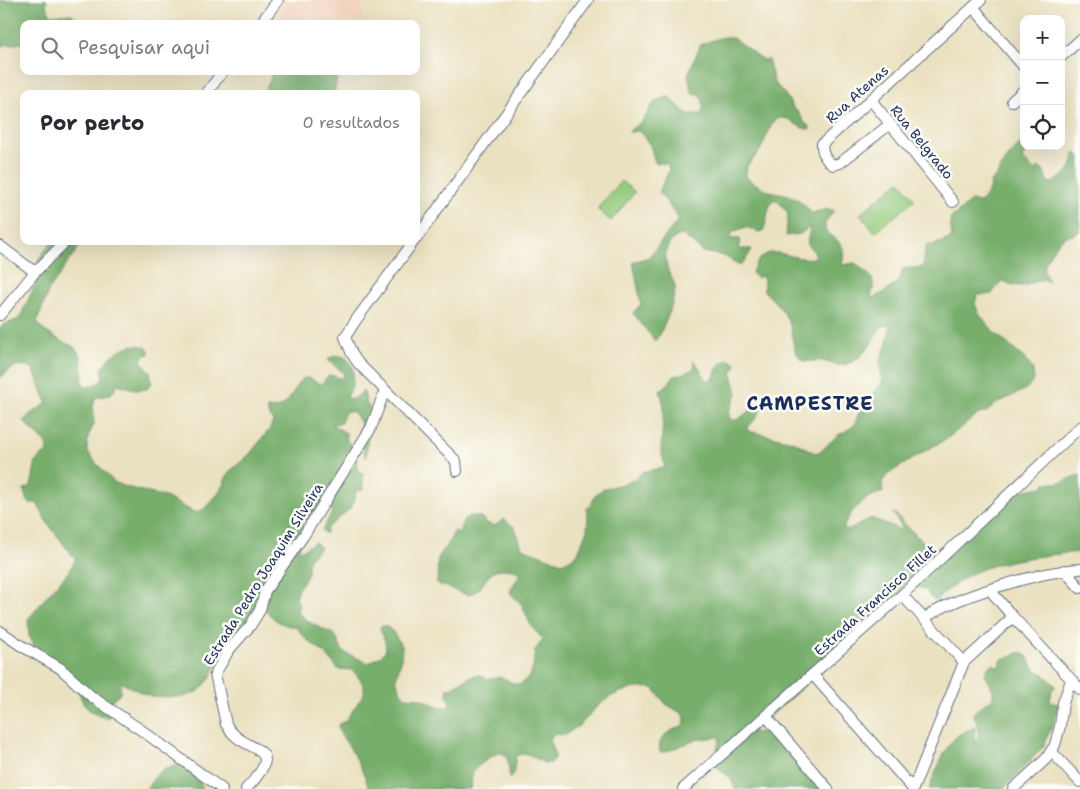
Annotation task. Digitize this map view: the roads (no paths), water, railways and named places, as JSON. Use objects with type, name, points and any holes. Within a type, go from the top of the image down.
[{"type":"street","points":[[263,20],[278,0]]},
{"type":"street","points":[[420,233],[588,0]]},
{"type":"street","points":[[977,4],[1020,62]]},
{"type":"street","name":"Rua Atenas","points":[[889,125],[840,163],[833,165],[828,162],[822,153],[822,144],[977,4]]},
{"type":"street","points":[[1065,53],[1080,40]]},
{"type":"street","points":[[209,90],[220,75]]},
{"type":"street","points":[[1012,100],[1020,93]]},
{"type":"street","name":"Rua Belgrado","points":[[871,100],[889,125],[954,202]]},
{"type":"street","points":[[0,315],[35,272],[62,245]]},
{"type":"street","points":[[411,245],[345,337],[358,363],[456,461],[457,471]]},
{"type":"street","points":[[0,246],[35,272]]},
{"type":"street","name":"Estrada Pedro Joaquim Silveira","points":[[246,789],[255,780],[266,760],[265,757],[229,730],[215,674],[218,667],[260,610],[266,591],[304,535],[371,428],[384,390]]},
{"type":"street","name":"Estrada Francisco Fillet","points":[[683,789],[902,596],[1080,427]]},
{"type":"street","points":[[924,618],[934,611],[990,590],[1064,570],[1080,569]]},
{"type":"street","points":[[1064,570],[1080,588]]},
{"type":"street","points":[[990,590],[1080,689]]},
{"type":"street","points":[[902,596],[964,662]]},
{"type":"street","points":[[813,675],[913,789],[964,662],[1013,617]]},
{"type":"street","points":[[0,631],[60,668],[79,683],[92,697],[222,789]]},
{"type":"street","points":[[1013,789],[1046,759],[1055,745],[1063,703],[1071,680]]},
{"type":"street","points":[[766,716],[828,789]]},
{"type":"street","points":[[1051,751],[1080,782]]},
{"type":"district","name":"CAMPESTRE","points":[[810,403]]}]
